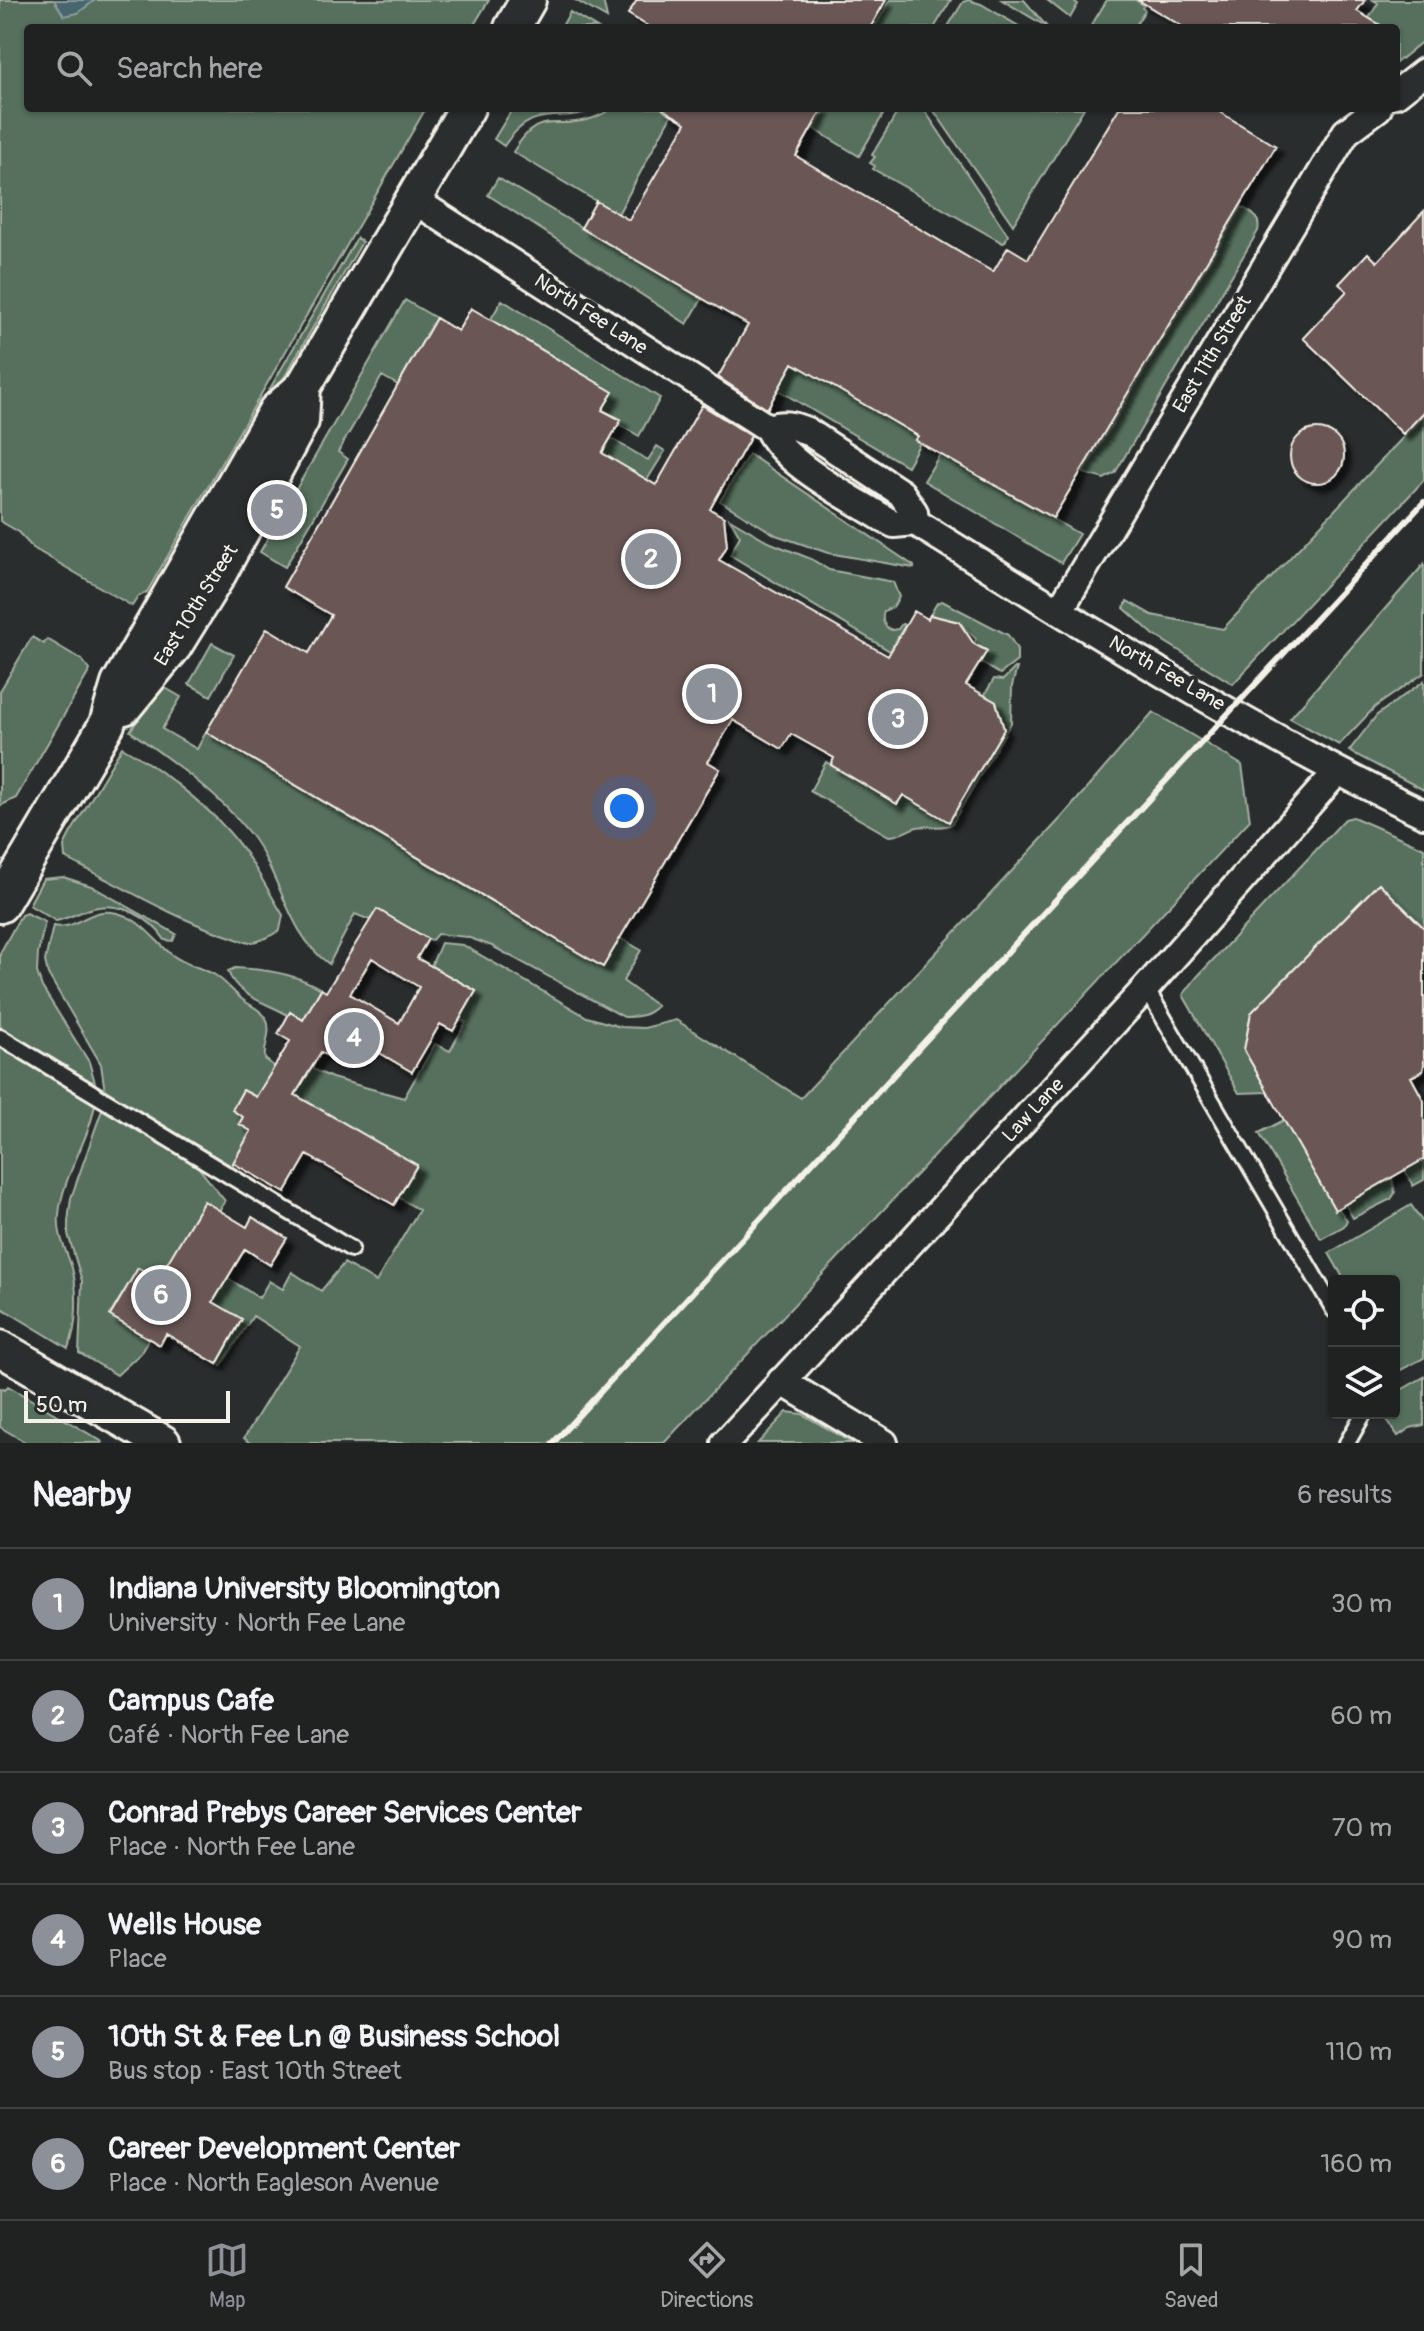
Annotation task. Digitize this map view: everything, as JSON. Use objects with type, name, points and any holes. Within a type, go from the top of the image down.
[{"type":"street","points":[[514,24],[528,0]]},
{"type":"street","points":[[1400,91],[1424,72]]},
{"type":"street","name":"East 10th Street","points":[[0,905],[107,724],[119,684],[276,411],[303,387],[465,112]]},
{"type":"street","name":"East 11th Street","points":[[1059,611],[1346,132],[1373,112]]},
{"type":"street","name":"North Fee Lane","points":[[414,200],[768,428],[772,439],[786,455],[886,520],[894,524],[915,522],[1059,611],[1337,772],[1424,814]]},
{"type":"street","name":"Law Lane","points":[[725,1443],[1146,988],[1337,772]]},
{"type":"street","points":[[0,1348],[163,1443]]},
{"type":"street","points":[[781,1381],[884,1443]]},
{"type":"lane","points":[[1146,988],[1328,1300]]},
{"type":"lane","points":[[0,1037],[351,1249]]},
{"type":"lane","points":[[1347,1443],[1361,1419]]},
{"type":"green space","points":[[0,0],[489,0],[474,24],[24,24],[24,112],[424,112],[147,592],[138,597],[132,606],[33,548],[17,531],[0,521]]},
{"type":"green space","points":[[575,0],[603,0],[607,18]]},
{"type":"green space","points":[[890,0],[951,0],[936,24],[876,24]]},
{"type":"green space","points":[[968,0],[981,4],[1015,24],[949,24],[963,2]]},
{"type":"green space","points":[[1002,0],[1024,0],[1044,24]]},
{"type":"green space","points":[[1047,0],[1072,0],[1078,4],[1070,18]]},
{"type":"green space","points":[[1107,0],[1135,0],[1144,5],[1142,8],[1145,10],[1136,24],[1092,24]]},
{"type":"green space","points":[[1373,0],[1424,0],[1424,40],[1400,60],[1400,24],[1379,24],[1369,18],[1378,3]]},
{"type":"green space","points":[[570,12],[590,24],[563,24]]},
{"type":"green space","points":[[511,112],[587,112],[548,116],[526,123],[504,146],[494,139]]},
{"type":"green space","points":[[606,112],[673,112],[618,214],[513,152],[522,138],[539,125],[577,122]]},
{"type":"green space","points":[[824,112],[885,112],[859,156],[814,129]]},
{"type":"green space","points":[[898,112],[926,112],[1008,235],[1005,242],[873,169],[875,166],[870,163],[875,157],[872,155]]},
{"type":"green space","points":[[935,112],[1082,112],[1013,225]]},
{"type":"green space","points":[[498,178],[702,299],[687,324],[488,195]]},
{"type":"green space","points":[[1242,207],[1257,219],[1258,231],[1115,473],[1104,479],[1083,473]]},
{"type":"green space","points":[[357,238],[362,242],[200,524],[194,520]]},
{"type":"green space","points":[[405,300],[436,318],[398,385],[382,376],[338,452],[348,459],[285,567],[260,552]]},
{"type":"green space","points":[[502,300],[660,398],[639,436],[618,424],[621,419],[602,410],[612,392],[491,319]]},
{"type":"green space","points":[[794,361],[907,430],[921,431],[915,440],[920,443],[907,466],[778,390]]},
{"type":"green space","points":[[1424,415],[1424,480],[1233,684],[1154,635],[1124,608],[1127,601],[1152,615],[1223,629]]},
{"type":"green space","points":[[610,438],[648,460],[657,446],[665,451],[647,480],[591,471]]},
{"type":"green space","points":[[749,454],[914,568],[828,553],[776,535],[720,501]]},
{"type":"green space","points":[[940,454],[1079,534],[1061,563],[924,481]]},
{"type":"green space","points":[[730,519],[771,543],[829,570],[893,582],[899,597],[893,607],[884,611],[883,620],[892,630],[905,625],[890,651],[730,555],[740,536]]},
{"type":"green space","points":[[1424,564],[1424,673],[1375,707],[1339,745],[1290,718]]},
{"type":"green space","points":[[942,601],[1008,635],[1017,649],[1017,661],[1000,674],[980,662],[986,650],[974,644],[976,639],[959,622],[930,615],[937,603]]},
{"type":"green space","points":[[32,637],[44,644],[47,639],[82,660],[90,670],[16,798],[0,806],[0,691]]},
{"type":"green space","points":[[212,643],[234,655],[211,696],[189,684]]},
{"type":"green space","points":[[1015,668],[1011,723],[952,824],[917,827],[889,836],[810,791],[826,762],[897,804],[903,795],[1000,715],[996,703],[984,696],[994,679],[1003,680]]},
{"type":"green space","points":[[1424,681],[1424,790],[1349,751],[1377,715]]},
{"type":"green space","points":[[162,686],[181,697],[162,729],[197,749],[206,732],[602,967],[620,938],[641,950],[623,981],[657,1006],[642,1015],[624,1017],[492,946],[467,937],[437,934],[432,940],[428,939],[377,909],[370,920],[355,914],[329,964],[303,937],[270,867],[250,834],[194,778],[130,731]]},
{"type":"green space","points":[[1153,712],[1242,765],[1250,820],[664,1443],[250,1443],[244,1438],[300,1346],[253,1316],[221,1366],[149,1274],[138,1268],[110,1315],[149,1338],[141,1353],[117,1375],[79,1353],[82,1281],[68,1234],[68,1222],[71,1198],[103,1107],[198,1167],[225,1201],[219,1211],[178,1246],[259,1298],[269,1281],[283,1289],[292,1272],[321,1291],[344,1263],[376,1282],[419,1210],[398,1197],[417,1165],[279,1085],[256,1097],[243,1090],[232,1110],[243,1117],[240,1124],[251,1131],[231,1168],[105,1092],[101,1064],[48,974],[45,961],[53,926],[70,925],[98,913],[125,916],[140,925],[176,958],[215,975],[262,1013],[269,1029],[265,1059],[275,1067],[311,1068],[332,1078],[404,1098],[435,1044],[450,1051],[466,1022],[460,1020],[476,991],[431,966],[441,943],[463,945],[587,1017],[621,1027],[644,1028],[676,1020],[801,1098],[1062,817]]},
{"type":"green space","points":[[122,747],[178,785],[229,832],[283,915],[280,930],[259,941],[240,940],[166,910],[65,858],[64,846],[70,834]]},
{"type":"green space","points":[[1353,817],[1424,848],[1424,928],[1378,884],[1251,1013],[1244,1050],[1268,1092],[1239,1093],[1183,995],[1345,819]]},
{"type":"green space","points":[[63,877],[91,886],[176,934],[173,941],[165,940],[151,924],[124,909],[103,906],[56,921],[29,905],[43,879]]},
{"type":"green space","points":[[26,913],[45,922],[37,972],[42,987],[89,1062],[96,1086],[0,1026],[0,953],[21,915]]},
{"type":"green space","points":[[235,968],[280,973],[321,989],[303,1020],[246,994],[228,971]]},
{"type":"green space","points":[[0,1048],[95,1104],[65,1187],[59,1215],[61,1236],[75,1287],[75,1320],[68,1348],[0,1307]]},
{"type":"green space","points":[[1284,1120],[1335,1210],[1338,1208],[1347,1220],[1344,1226],[1321,1239],[1259,1133]]},
{"type":"green space","points":[[1424,1159],[1424,1180],[1413,1186],[1405,1170]]},
{"type":"green space","points":[[1392,1178],[1395,1193],[1391,1199],[1353,1218],[1345,1204]]},
{"type":"green space","points":[[1411,1205],[1424,1224],[1424,1358],[1400,1370],[1400,1275],[1342,1275],[1329,1253]]},
{"type":"green space","points":[[1424,1377],[1424,1425],[1410,1428],[1398,1436],[1387,1420],[1400,1419],[1400,1391]]},
{"type":"green space","points":[[8,1386],[102,1443],[27,1443],[0,1427],[0,1388],[5,1390]]},
{"type":"green space","points":[[787,1412],[802,1414],[852,1443],[758,1443]]},
{"type":"water","points":[[54,0],[95,0],[78,13],[64,16]]},
{"type":"building","points":[[637,0],[886,0],[872,24],[644,24],[628,14]]},
{"type":"building","points":[[1138,0],[1365,0],[1357,11],[1378,24],[1178,24]]},
{"type":"building","points":[[668,112],[821,112],[796,156],[993,272],[1008,247],[1028,259],[1117,112],[1220,112],[1276,146],[1053,518],[915,440],[918,436],[793,363],[767,409],[718,377],[748,325],[581,228],[596,201],[629,220],[686,123]]},
{"type":"building","points":[[1424,211],[1424,412],[1403,434],[1303,338],[1347,291],[1339,284],[1368,253],[1377,262]]},
{"type":"building","points":[[471,308],[613,392],[602,410],[621,420],[602,453],[656,485],[702,405],[751,436],[710,509],[724,517],[727,546],[719,560],[888,656],[914,611],[928,619],[930,615],[959,622],[974,644],[987,651],[966,685],[996,702],[1004,729],[949,822],[903,795],[897,804],[831,765],[834,758],[791,734],[782,749],[733,720],[708,762],[720,769],[603,967],[206,732],[267,628],[309,653],[331,615],[283,587],[436,318],[458,331]]},
{"type":"building","points":[[1317,429],[1336,437],[1344,456],[1336,475],[1317,483],[1298,475],[1290,456],[1298,437]]},
{"type":"building","points":[[1379,883],[1424,928],[1424,1065],[1423,1071],[1411,1077],[1424,1101],[1424,1159],[1335,1210],[1244,1050],[1251,1013]]},
{"type":"building","points":[[377,909],[428,939],[417,958],[476,991],[453,1031],[440,1024],[412,1072],[366,1045],[359,1058],[340,1046],[333,1059],[321,1052],[295,1095],[417,1165],[394,1205],[307,1155],[285,1193],[233,1163],[251,1131],[239,1124],[243,1117],[232,1110],[243,1090],[256,1097],[290,1041],[278,1034],[290,1012],[303,1020],[321,989],[326,992]],"holes":[[[372,958],[419,987],[399,1023],[350,994]]]},
{"type":"building","points":[[204,1201],[247,1227],[252,1217],[287,1238],[270,1265],[245,1249],[213,1302],[242,1319],[217,1364],[166,1334],[160,1345],[110,1316],[138,1268],[149,1274],[153,1267],[162,1272]]},
{"type":"railway","points":[[553,1443],[1424,502]]},
{"type":"place","name":"10th St & Fee Ln @ Business School","points":[[277,510]]},
{"type":"place","name":"Campus Cafe","points":[[651,559]]},
{"type":"place","name":"Indiana University Bloomington","points":[[712,694]]},
{"type":"place","name":"Conrad Prebys Career Services Center","points":[[898,719]]},
{"type":"place","name":"Wells House","points":[[354,1038]]},
{"type":"place","name":"Career Development Center","points":[[161,1295]]}]
